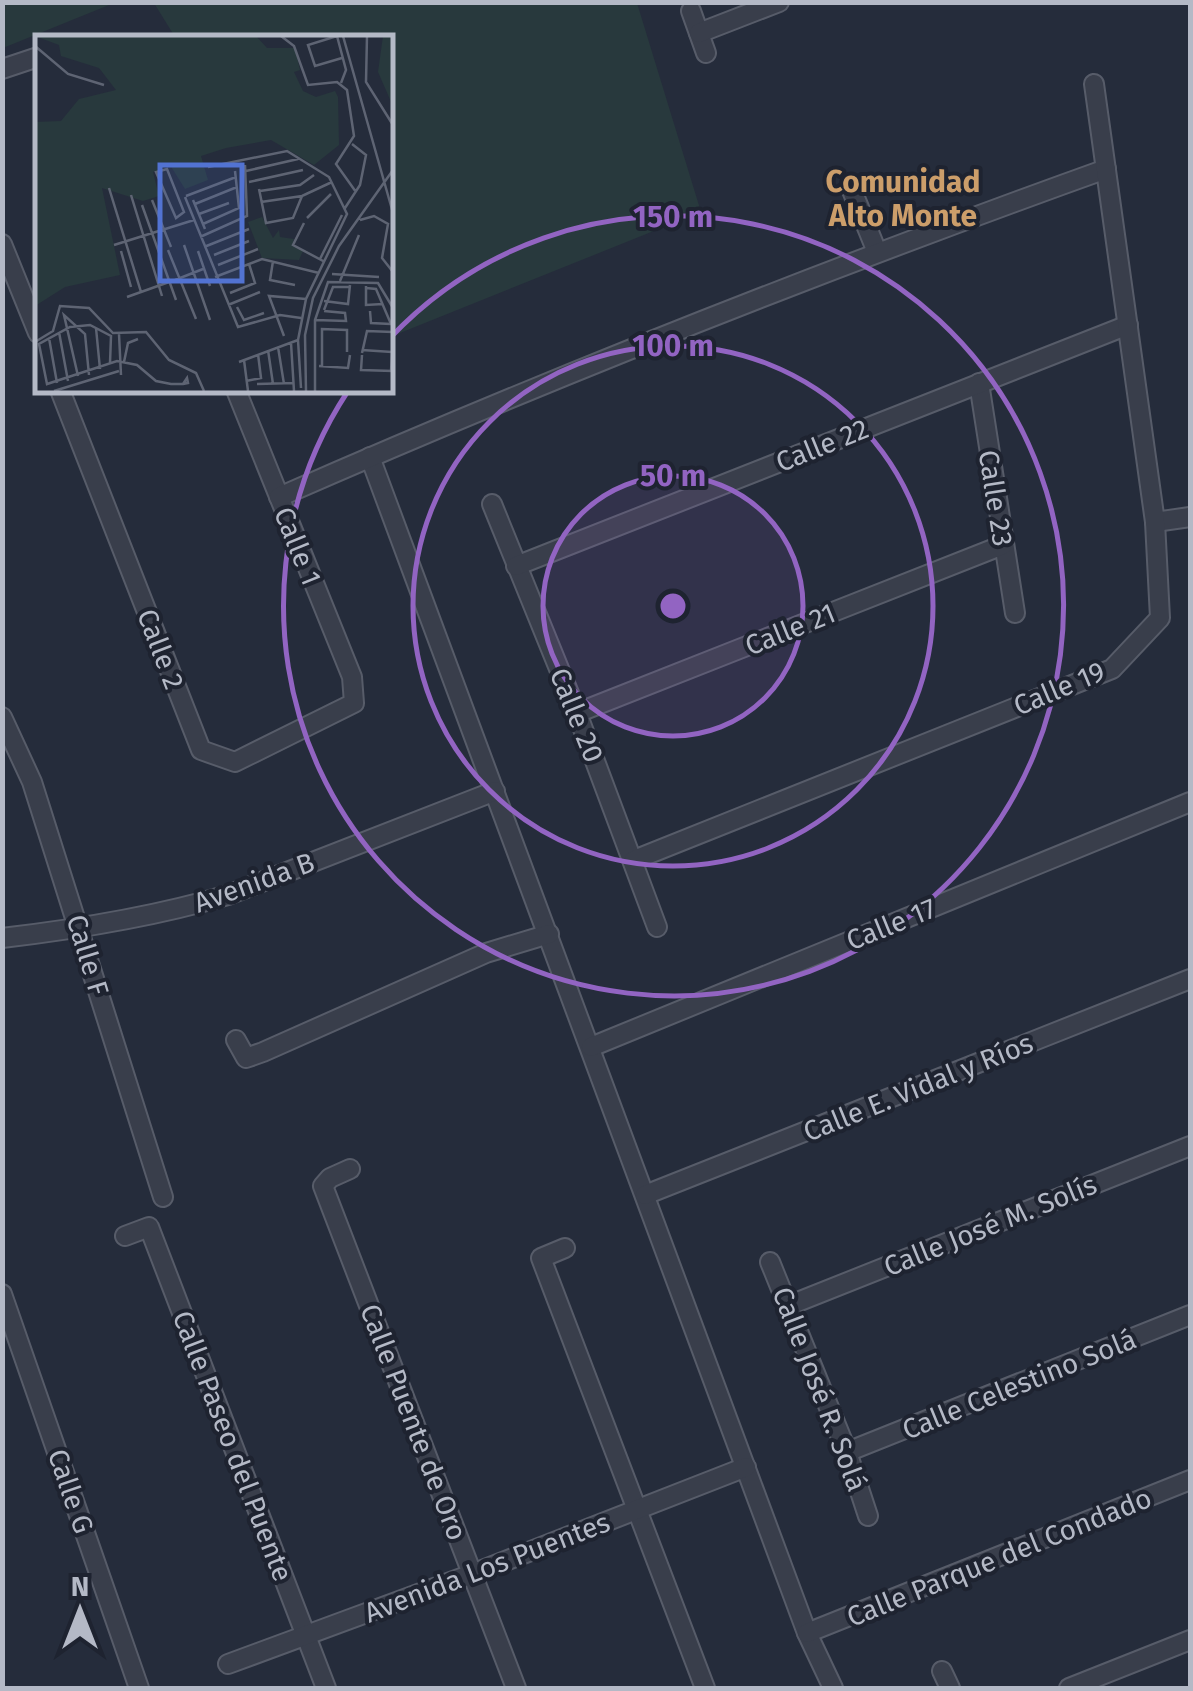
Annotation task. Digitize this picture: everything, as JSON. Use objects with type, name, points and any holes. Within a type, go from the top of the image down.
[{"type":"street","points":[[699,33],[779,2]]},
{"type":"street","points":[[691,12],[706,54]]},
{"type":"street","points":[[2,69],[35,58]]},
{"type":"street","name":"Calle 19","points":[[634,860],[1112,668],[1160,618],[1154,522],[1094,84]]},
{"type":"street","points":[[279,498],[394,447],[877,252],[1106,169]]},
{"type":"street","points":[[851,188],[877,252]]},
{"type":"street","points":[[2,244],[35,326]]},
{"type":"street","name":"Calle 22","points":[[516,566],[1128,326]]},
{"type":"street","name":"Calle 23","points":[[979,383],[1015,613]]},
{"type":"street","name":"Calle 2","points":[[61,392],[201,750],[235,762],[354,703]]},
{"type":"street","name":"Calle 1","points":[[237,392],[352,677],[354,703]]},
{"type":"street","points":[[370,458],[807,1633],[833,1688]]},
{"type":"street","name":"Calle 20","points":[[492,504],[577,713],[657,927]]},
{"type":"street","points":[[1154,522],[1190,517]]},
{"type":"street","name":"Calle 21","points":[[577,713],[1004,545]]},
{"type":"street","name":"Calle F","points":[[2,717],[32,782],[163,1197]]},
{"type":"street","name":"Avenida B","points":[[2,938],[80,928],[228,895],[495,791]]},
{"type":"street","name":"Calle 17","points":[[591,1047],[1190,802]]},
{"type":"street","points":[[236,1040],[246,1058],[486,953],[549,934]]},
{"type":"street","name":"Calle E. Vidal y Ríos","points":[[645,1195],[1190,979]]},
{"type":"street","name":"Calle José M. Solís","points":[[790,1304],[1190,1146]]},
{"type":"street","name":"Calle Puente de Oro","points":[[350,1168],[323,1186],[516,1688]]},
{"type":"street","name":"Calle Paseo del Puente","points":[[125,1236],[149,1227],[326,1688]]},
{"type":"street","points":[[565,1248],[541,1258],[706,1688]]},
{"type":"street","name":"Calle José R. Solá","points":[[770,1262],[790,1304],[868,1516]]},
{"type":"street","name":"Calle G","points":[[2,1294],[139,1688]]},
{"type":"street","name":"Calle Celestino Solá","points":[[847,1452],[1190,1315]]},
{"type":"street","name":"Avenida Los Puentes","points":[[228,1664],[746,1467]]},
{"type":"street","name":"Calle Parque del Condado","points":[[807,1633],[1190,1480]]},
{"type":"street","points":[[1069,1688],[1190,1640]]},
{"type":"street","points":[[942,1671],[950,1688]]},
{"type":"shaded area","points":[[3,2],[114,2],[114,3],[3,48]]},
{"type":"shaded area","points":[[154,3],[637,3],[701,212],[392,336],[392,35],[174,35]]},
{"type":"district","name":"Comunidad Alto Monte","points":[[903,199]]}]
